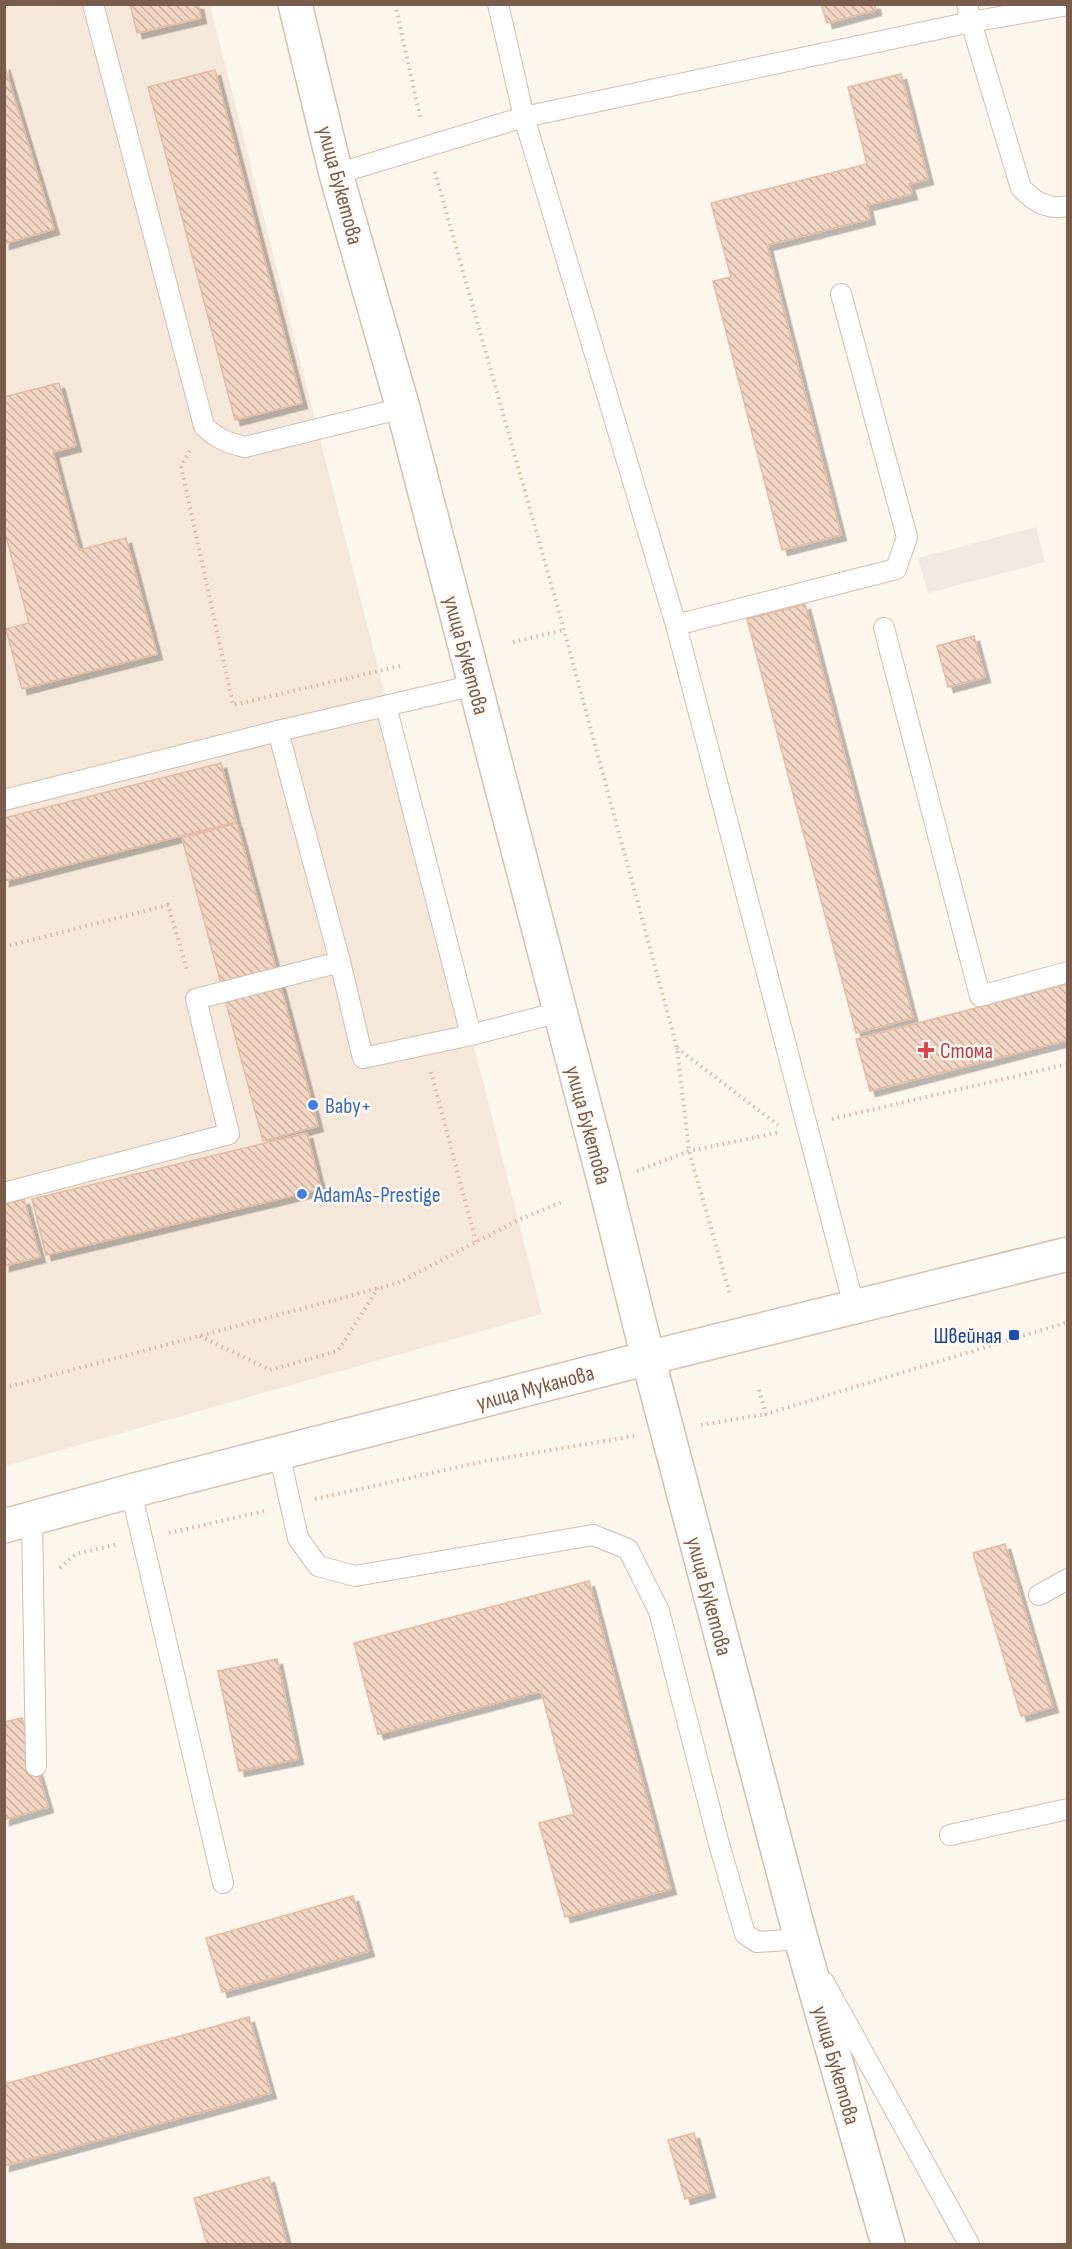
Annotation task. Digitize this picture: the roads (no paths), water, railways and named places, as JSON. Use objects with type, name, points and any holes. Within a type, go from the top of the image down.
[{"type":"street","name":"улица Букетова","points":[[294,4],[336,174],[403,408],[648,1358],[801,1939],[888,2244]]},
{"type":"street","name":"улица Муканова","points":[[18,1522],[648,1358],[1068,1254]]},
{"type":"lane","points":[[93,4],[204,426],[216,438],[229,444],[245,447],[403,408]]},
{"type":"lane","points":[[498,4],[524,117],[676,625],[854,1306]]},
{"type":"lane","points":[[336,174],[524,117],[969,13],[1068,5]]},
{"type":"lane","points":[[969,13],[1021,188],[1035,202],[1055,208],[1068,206]]},
{"type":"lane","points":[[676,625],[896,569],[907,537],[841,294]]},
{"type":"lane","points":[[884,628],[980,996],[1068,972]]},
{"type":"lane","points":[[4,800],[278,731],[475,685]]},
{"type":"lane","points":[[386,706],[471,1035]]},
{"type":"lane","points":[[278,731],[340,962],[363,1058],[471,1035],[560,1012]]},
{"type":"lane","points":[[4,1193],[229,1134],[196,999],[340,962]]},
{"type":"lane","points":[[279,1453],[298,1538],[318,1566],[356,1576],[593,1535],[628,1550],[659,1611],[719,1844],[745,1934],[757,1942],[801,1939],[969,2244]]},
{"type":"lane","points":[[131,1491],[223,1883]]},
{"type":"lane","points":[[18,1522],[36,1766]]},
{"type":"lane","points":[[1039,1595],[1068,1580]]},
{"type":"lane","points":[[950,1835],[1068,1809]]},
{"type":"place","name":"Стома","points":[[926,1050]]},
{"type":"place","name":"Baby+","points":[[313,1105]]},
{"type":"place","name":"AdamAs-Prestige","points":[[302,1194]]},
{"type":"place","name":"Швейная","points":[[1014,1335]]}]
